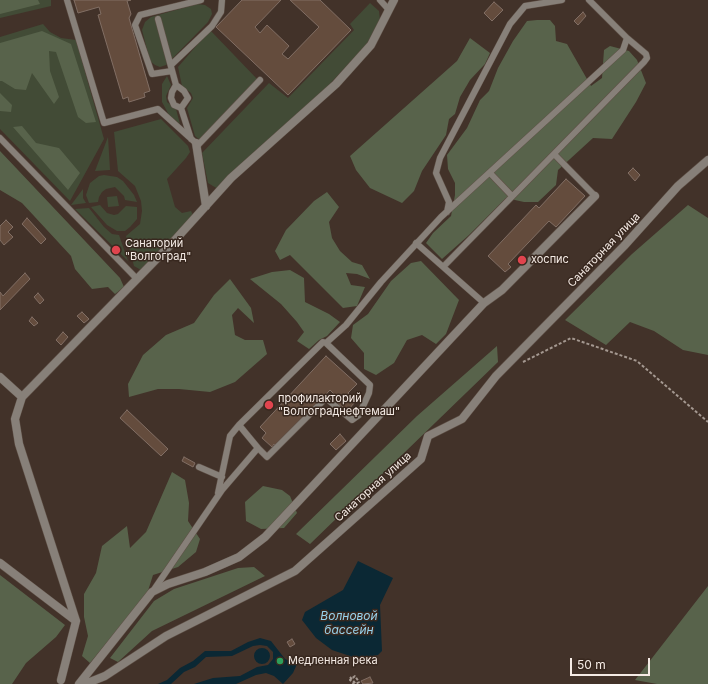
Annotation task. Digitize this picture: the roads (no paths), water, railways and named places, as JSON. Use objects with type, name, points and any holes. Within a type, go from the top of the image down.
[{"type":"street","points":[[63,683],[76,621],[18,444],[15,420],[22,397],[137,279],[231,178],[336,84],[371,45],[394,0]]},
{"type":"street","points":[[194,141],[206,206]]},
{"type":"street","name":"Санаторная улица","points":[[85,684],[105,676],[166,636],[295,571],[421,459],[428,436],[462,419],[496,376],[624,246],[678,186],[708,160]]},
{"type":"street","points":[[79,684],[152,592],[168,584],[205,572],[239,557],[265,537],[484,303],[502,290],[595,196]]},
{"type":"street","points":[[0,377],[22,397]]},
{"type":"street","points":[[0,563],[76,621]]},
{"type":"lane","points":[[67,0],[104,123],[158,109],[198,145],[260,80]]},
{"type":"lane","points":[[201,0],[140,15],[135,26],[152,74],[171,68],[212,26],[221,12],[222,0]]},
{"type":"lane","points":[[380,0],[389,10]]},
{"type":"lane","points":[[521,0],[525,6]]},
{"type":"lane","points":[[447,212],[449,202],[436,173],[440,158],[510,24],[525,6],[562,0]]},
{"type":"lane","points":[[444,266],[647,58],[589,0]]},
{"type":"lane","points":[[158,19],[176,86],[184,91],[188,98],[181,108]]},
{"type":"lane","points":[[218,496],[230,436],[239,425],[323,342],[326,343],[346,325],[416,243],[447,212],[617,56],[623,50],[627,38]]},
{"type":"lane","points":[[176,86],[172,92],[171,98],[174,105],[181,108],[194,141]]},
{"type":"lane","points":[[0,138],[137,279]]},
{"type":"lane","points":[[554,154],[595,196]]},
{"type":"lane","points":[[490,173],[512,196]]},
{"type":"lane","points":[[416,243],[444,266],[484,303]]},
{"type":"lane","points":[[239,425],[267,457],[326,398],[352,420],[359,415],[369,393],[370,385],[326,343]]},
{"type":"lane","points":[[152,592],[218,496],[258,448]]},
{"type":"lane","points":[[199,467],[222,477]]},
{"type":"water","name":"Волновой бассейн","points":[[358,561],[393,578],[380,605],[382,651],[378,655],[365,657],[353,657],[332,650],[316,638],[302,620],[305,612],[343,590]]},
{"type":"water","name":"Медленная река","points":[[260,638],[271,641],[285,659],[297,664],[293,673],[283,684],[274,676],[266,673],[256,675],[236,684],[194,684],[213,678],[240,676],[257,667],[268,665],[273,659],[273,652],[267,646],[260,645],[253,646],[232,656],[206,657],[195,667],[184,672],[171,684],[158,684],[167,680],[180,668],[193,661],[205,651],[231,651],[248,642]]},
{"type":"water","points":[[259,648],[265,648],[270,653],[268,662],[265,664],[259,664],[254,659],[254,653]]},
{"type":"place","name":"Санаторий \"Волгоград\"","points":[[116,250]]},
{"type":"place","name":"хоспис","points":[[522,260]]},
{"type":"place","name":"профилакторий \"Волгограднефтемаш\"","points":[[269,405]]},
{"type":"place","name":"Медленная река","points":[[280,661]]}]
